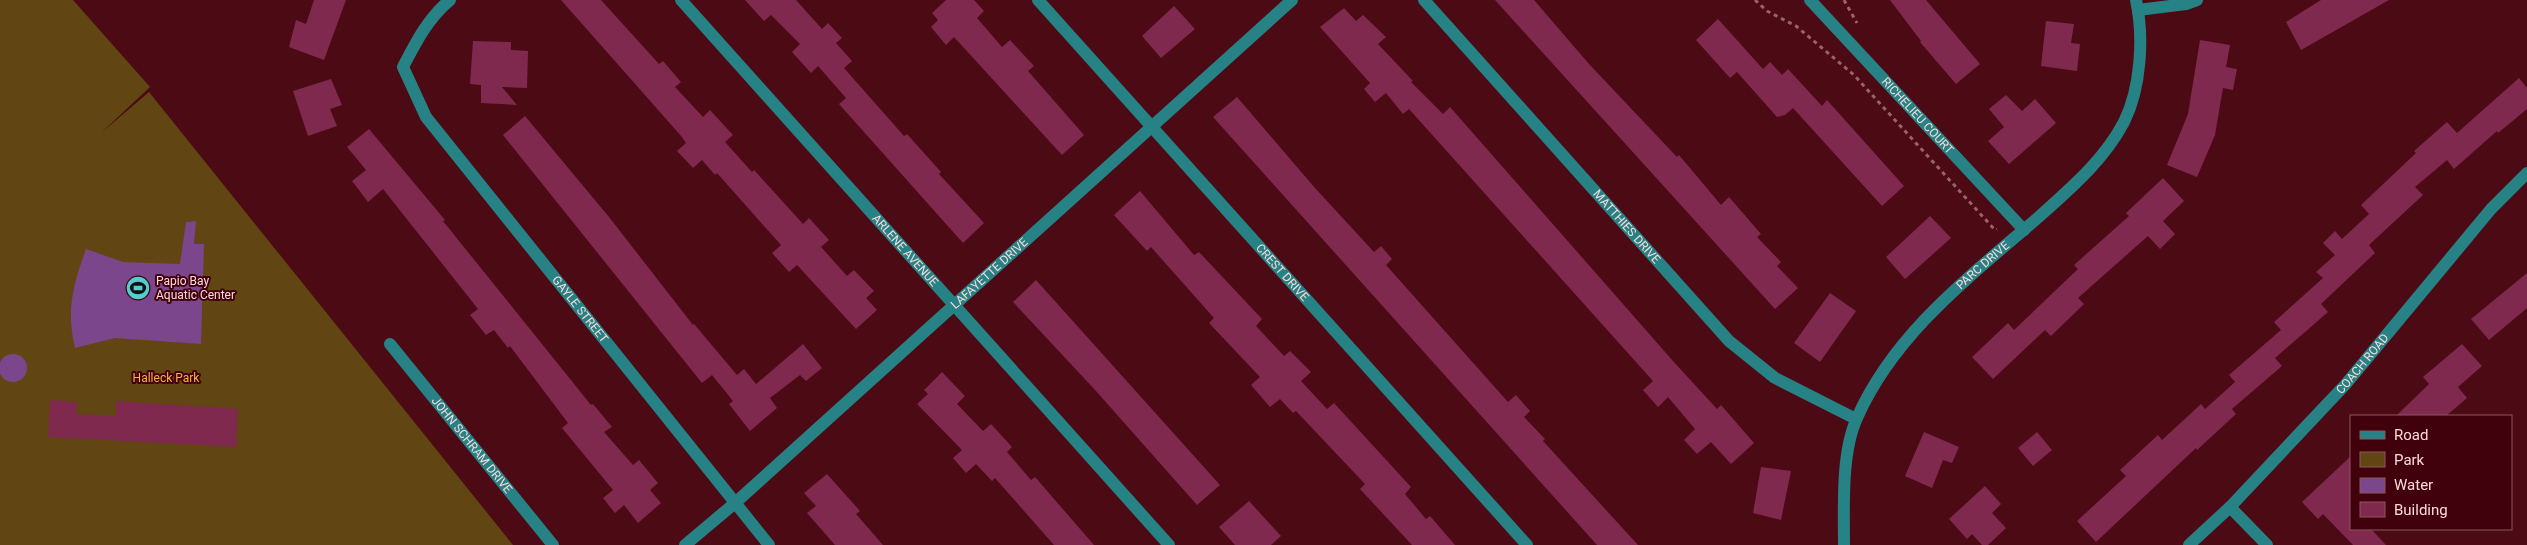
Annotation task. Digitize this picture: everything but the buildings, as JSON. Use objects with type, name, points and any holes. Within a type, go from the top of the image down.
[{"type":"street","name":"GAYLE STREET","points":[[450,0],[436,12],[417,39],[403,67],[426,117],[769,545]]},
{"type":"street","name":"ARLENE AVENUE","points":[[681,0],[1169,545]]},
{"type":"street","name":"CREST DRIVE","points":[[1038,0],[1527,545]]},
{"type":"street","name":"LAFAYETTE DRIVE","points":[[685,545],[1292,0]]},
{"type":"street","name":"MATTHIES DRIVE","points":[[1424,0],[1729,341],[1775,378],[1856,420]]},
{"type":"street","name":"RICHELIEU COURT","points":[[1810,0],[2024,230]]},
{"type":"street","points":[[2137,5],[2197,0]]},
{"type":"street","name":"PARC DRIVE","points":[[1844,545],[1843,498],[1850,443],[1856,420],[1874,384],[1900,348],[1941,302],[2090,171],[2124,122],[2140,71],[2137,5]]},
{"type":"street","name":"COACH ROAD","points":[[2188,545],[2230,507],[2345,385],[2491,209],[2527,173]]},
{"type":"street","name":"JOHN SCHRAM DRIVE","points":[[390,344],[553,545]]},
{"type":"street","points":[[2230,507],[2267,545]]},
{"type":"path","points":[[1755,0],[1767,11],[1796,26],[1854,75],[1995,230],[2012,217]]},
{"type":"green space","name":"Halleck Park","points":[[0,0],[73,0],[150,87],[101,133],[149,92],[513,545],[0,545]]},
{"type":"water","name":"Papio Bay Aquatic Center","points":[[196,221],[194,244],[204,244],[201,344],[115,338],[75,348],[71,322],[72,298],[86,249],[123,262],[180,264],[186,222]]},
{"type":"water","points":[[13,354],[23,358],[27,368],[23,378],[13,382],[3,378],[-1,368],[3,358]]},
{"type":"place","name":"Papio Bay Aquatic Center","points":[[138,288]]}]
